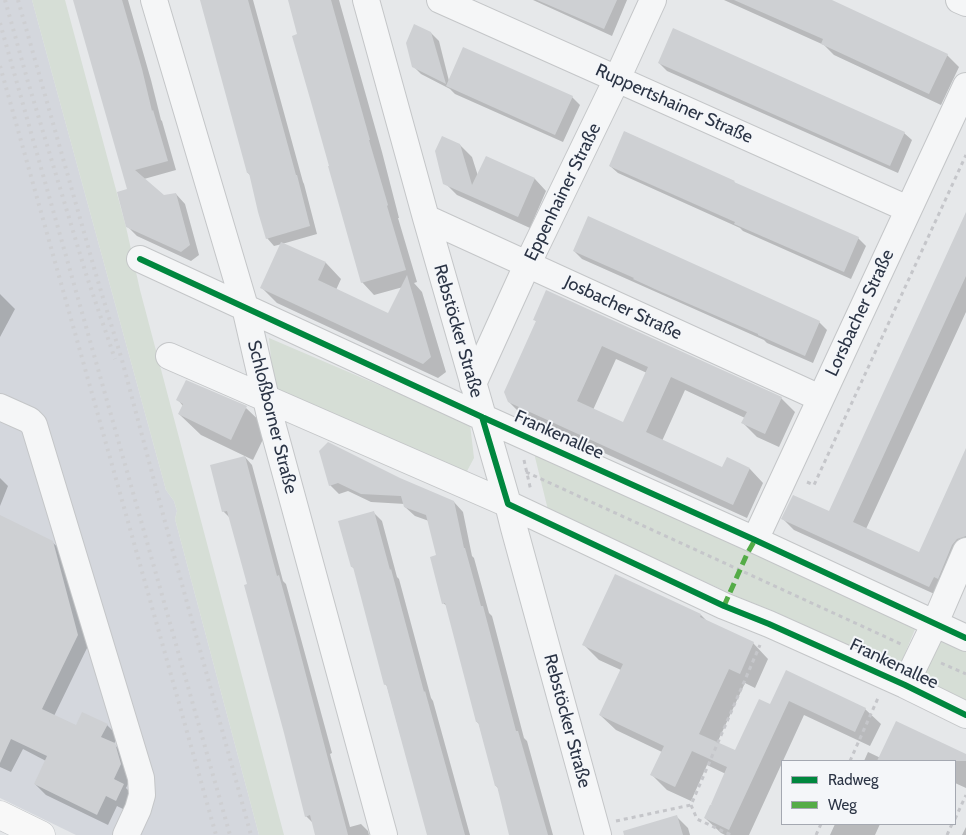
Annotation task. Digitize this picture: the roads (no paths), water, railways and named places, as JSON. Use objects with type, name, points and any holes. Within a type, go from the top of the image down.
[{"type":"main road","points":[[2,818],[41,835]]},
{"type":"street","name":"Schloßborner Straße","points":[[154,0],[245,308],[266,398],[384,835]]},
{"type":"street","name":"Rebstöcker Straße","points":[[366,0],[508,504],[597,830]]},
{"type":"street","name":"Ruppertshainer Straße","points":[[440,0],[908,209]]},
{"type":"street","name":"Eppenhainer Straße","points":[[473,384],[653,0]]},
{"type":"street","points":[[959,0],[966,3]]},
{"type":"street","name":"Lorsbacher Straße","points":[[754,540],[966,86]]},
{"type":"street","name":"Josbacher Straße","points":[[426,218],[820,398]]},
{"type":"street","name":"Frankenallee","points":[[140,259],[966,638]]},
{"type":"street","name":"Frankenallee","points":[[169,356],[508,504],[724,606],[769,624],[966,715]]},
{"type":"street","points":[[0,407],[30,420],[34,425],[141,778],[142,795],[126,835]]},
{"type":"street","points":[[897,682],[920,653],[966,551]]},
{"type":"railway","points":[[5,0],[86,274],[115,359]]},
{"type":"railway","points":[[18,0],[122,360],[251,835]]},
{"type":"railway","points":[[0,23],[230,835]]},
{"type":"railway","points":[[0,66],[216,835]]}]
